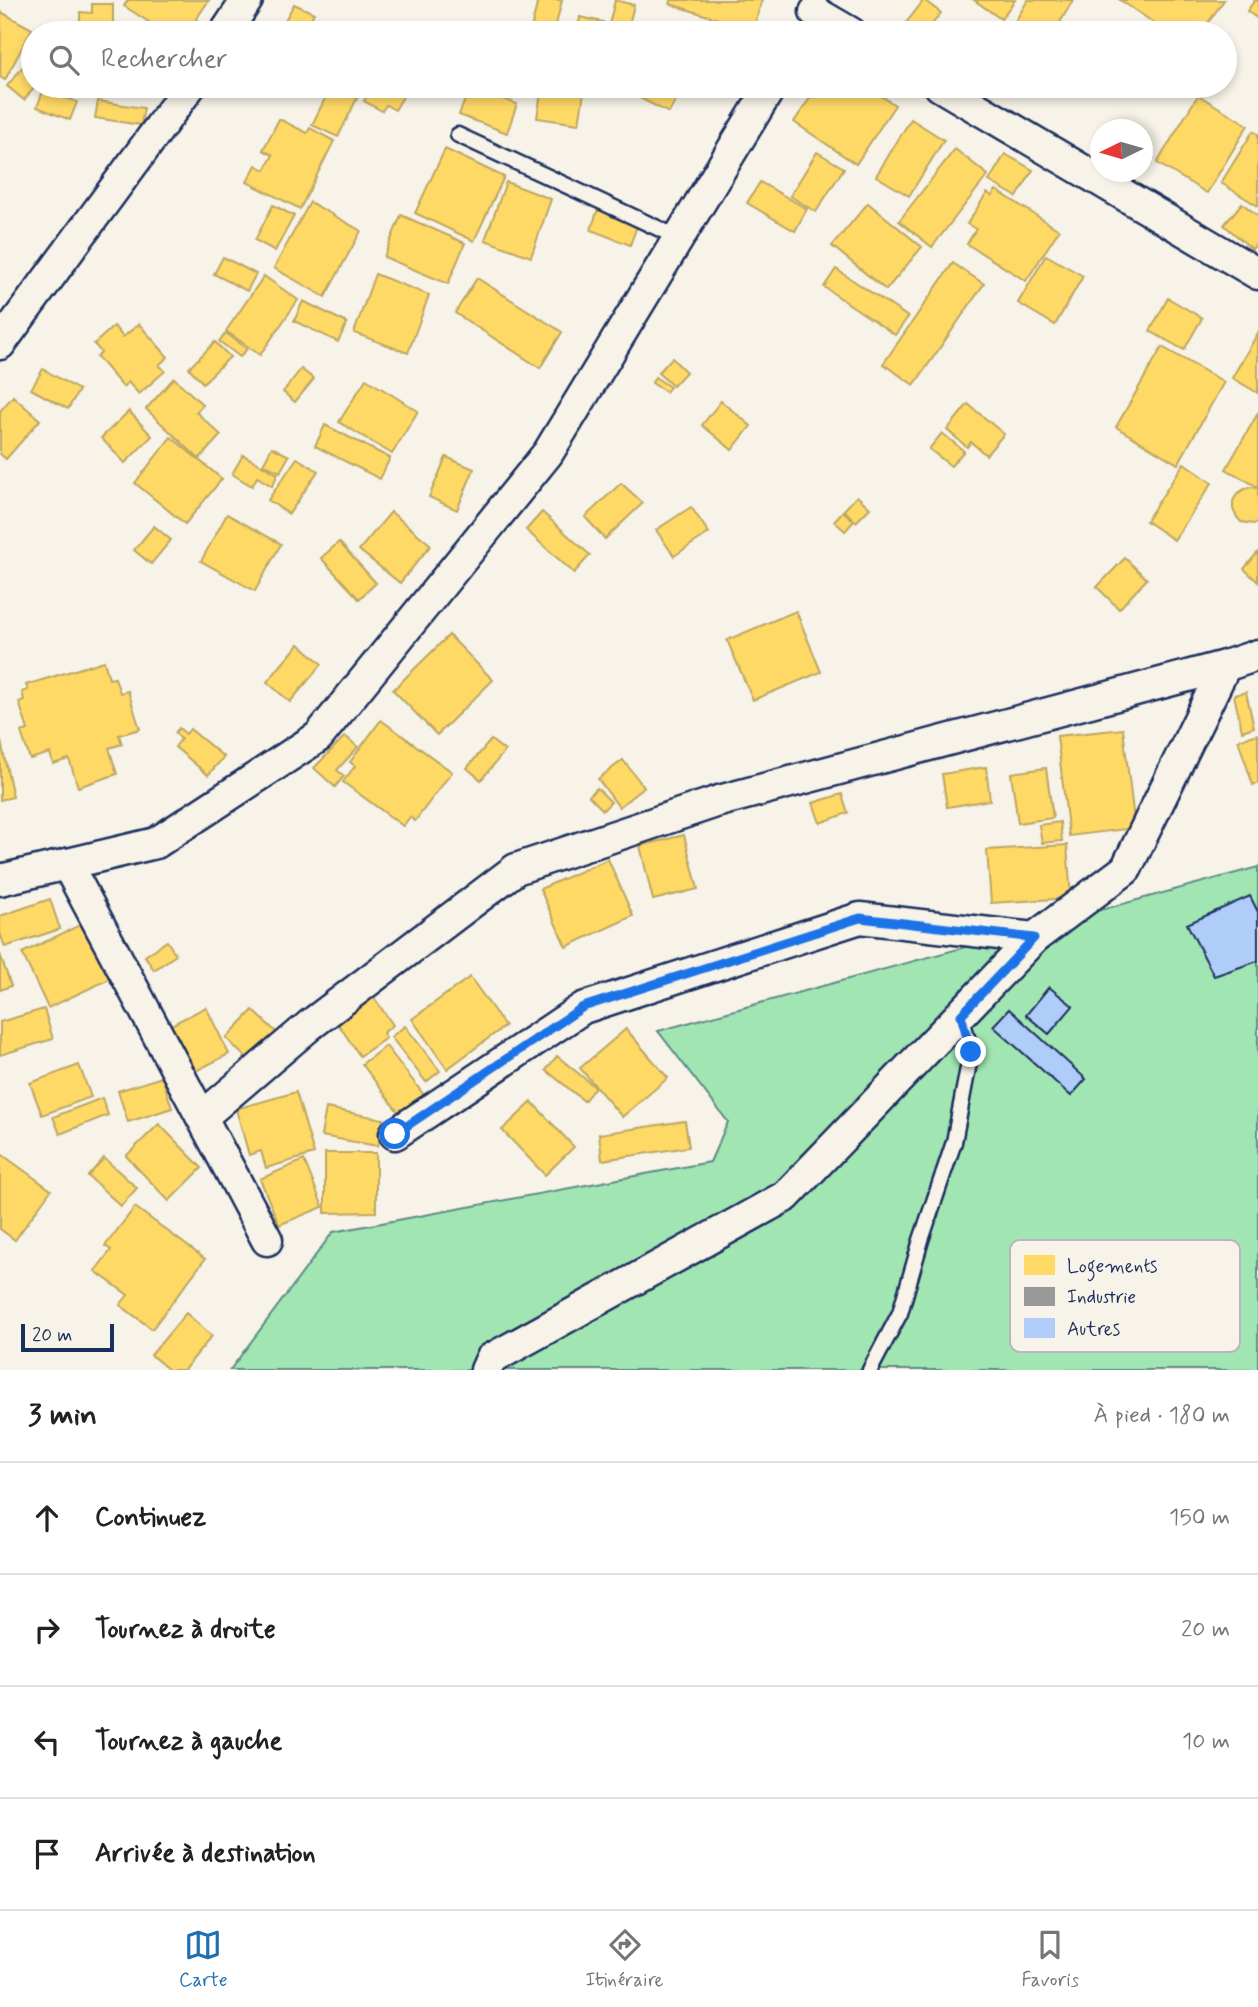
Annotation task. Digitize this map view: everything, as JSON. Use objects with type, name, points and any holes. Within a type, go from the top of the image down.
[{"type":"street","points":[[233,21],[247,0]]},
{"type":"street","points":[[0,344],[181,98]]},
{"type":"street","points":[[0,880],[156,844],[318,737],[548,453],[764,98]]},
{"type":"street","points":[[960,98],[1258,274]]},
{"type":"street","points":[[202,1117],[310,1025],[516,869],[719,801],[1258,655]]},
{"type":"street","points":[[486,1370],[491,1359],[786,1196],[1034,938],[1126,869],[1225,666]]},
{"type":"street","points":[[67,864],[267,1240]]},
{"type":"street","points":[[395,1134],[583,1007],[860,918],[1034,938]]},
{"type":"lane","points":[[458,135],[679,238]]},
{"type":"lane","points":[[870,1370],[900,1313],[954,1142],[971,1052],[961,1015]]},
{"type":"green space","points":[[1258,867],[1258,1370],[230,1370],[333,1232],[710,1162],[728,1122],[658,1031]]},
{"type":"building: Logements","points":[[128,0],[209,0],[195,21],[147,21],[124,6]]},
{"type":"building: Logements","points":[[538,0],[562,0],[557,21],[533,21]]},
{"type":"building: Logements","points":[[615,0],[634,5],[630,21],[610,21]]},
{"type":"building: Logements","points":[[671,0],[762,0],[756,21],[724,21],[670,4]]},
{"type":"building: Logements","points":[[924,0],[941,13],[935,21],[908,21]]},
{"type":"building: Logements","points":[[974,0],[1015,0],[1001,19]]},
{"type":"building: Logements","points":[[1028,0],[1073,0],[1061,21],[1015,21]]},
{"type":"building: Logements","points":[[1120,0],[1224,0],[1209,21],[1151,21]]},
{"type":"building: Logements","points":[[1255,0],[1258,0],[1258,19],[1247,11]]},
{"type":"building: Logements","points":[[92,4],[113,4],[113,21],[80,21],[80,12],[92,13]]},
{"type":"building: Logements","points":[[294,4],[314,13],[310,21],[285,21]]},
{"type":"building: Logements","points":[[1,12],[21,23],[21,50],[5,80],[0,77]]},
{"type":"building: Logements","points":[[580,17],[598,21],[579,21]]},
{"type":"building: Logements","points":[[21,69],[21,98],[7,86]]},
{"type":"building: Logements","points":[[40,98],[67,98],[77,102],[70,120],[37,107]]},
{"type":"building: Logements","points":[[325,98],[357,98],[338,137],[312,125]]},
{"type":"building: Logements","points":[[366,98],[402,98],[395,110],[386,105],[382,111],[364,101]]},
{"type":"building: Logements","points":[[466,98],[500,98],[517,104],[507,133],[459,115]]},
{"type":"building: Logements","points":[[540,98],[583,98],[579,124],[537,118]]},
{"type":"building: Logements","points":[[640,98],[677,98],[669,113]]},
{"type":"building: Logements","points":[[810,98],[884,98],[895,105],[856,164],[794,122]]},
{"type":"building: Logements","points":[[1196,98],[1203,98],[1248,125],[1207,193],[1157,163]]},
{"type":"building: Logements","points":[[98,101],[144,108],[141,125],[95,118]]},
{"type":"building: Logements","points":[[279,119],[307,133],[310,128],[334,141],[300,209],[247,182],[256,165],[265,170],[273,155],[263,150]]},
{"type":"building: Logements","points":[[911,119],[944,140],[909,196],[876,176]]},
{"type":"building: Logements","points":[[1253,131],[1258,134],[1258,206],[1221,183]]},
{"type":"building: Logements","points":[[445,149],[504,177],[474,241],[415,213]]},
{"type":"building: Logements","points":[[955,149],[988,175],[932,247],[899,221]]},
{"type":"building: Logements","points":[[817,152],[844,168],[816,212],[790,196]]},
{"type":"building: Logements","points":[[1005,154],[1033,170],[1017,197],[989,181]]},
{"type":"building: Logements","points":[[506,182],[551,199],[531,257],[485,240]]},
{"type":"building: Logements","points":[[760,182],[807,209],[795,231],[747,203]]},
{"type":"building: Logements","points":[[996,190],[1059,230],[1026,281],[967,244],[976,229],[967,224],[987,193],[992,196]]},
{"type":"building: Logements","points":[[310,202],[361,231],[325,297],[274,268]]},
{"type":"building: Logements","points":[[868,203],[922,247],[886,290],[832,246]]},
{"type":"building: Logements","points":[[1242,203],[1258,216],[1258,242],[1252,249],[1224,225]]},
{"type":"building: Logements","points":[[273,205],[294,216],[275,251],[255,240]]},
{"type":"building: Logements","points":[[599,206],[639,221],[630,245],[591,230]]},
{"type":"building: Logements","points":[[401,215],[465,243],[448,284],[384,257]]},
{"type":"building: Logements","points":[[1046,255],[1083,276],[1055,325],[1018,303]]},
{"type":"building: Logements","points":[[223,257],[256,274],[247,291],[214,274]]},
{"type":"building: Logements","points":[[953,263],[984,284],[914,385],[883,364]]},
{"type":"building: Logements","points":[[836,269],[908,317],[895,335],[824,287]]},
{"type":"building: Logements","points":[[375,274],[429,295],[408,353],[354,333]]},
{"type":"building: Logements","points":[[264,276],[298,300],[260,355],[226,331]]},
{"type":"building: Logements","points":[[477,278],[562,332],[540,368],[455,313]]},
{"type":"building: Logements","points":[[1168,298],[1202,318],[1184,350],[1150,331]]},
{"type":"building: Logements","points":[[303,301],[347,323],[338,342],[294,321]]},
{"type":"building: Logements","points":[[139,324],[168,357],[159,365],[165,371],[139,394],[128,382],[123,387],[97,357],[101,352],[94,344],[114,326],[123,337]]},
{"type":"building: Logements","points":[[226,333],[247,349],[240,357],[219,341]]},
{"type":"building: Logements","points":[[1258,333],[1258,393],[1232,378]]},
{"type":"building: Logements","points":[[215,342],[230,357],[203,383],[189,368]]},
{"type":"building: Logements","points":[[1162,347],[1224,382],[1178,464],[1116,427]]},
{"type":"building: Logements","points":[[672,358],[686,372],[673,386],[658,373]]},
{"type":"building: Logements","points":[[43,369],[79,390],[68,409],[31,389]]},
{"type":"building: Logements","points":[[301,369],[314,379],[295,402],[283,392]]},
{"type":"building: Logements","points":[[655,377],[670,387],[666,392],[652,383]]},
{"type":"building: Logements","points":[[174,378],[203,405],[196,412],[221,435],[199,459],[146,409]]},
{"type":"building: Logements","points":[[366,379],[418,411],[392,454],[339,422]]},
{"type":"building: Logements","points":[[13,396],[40,420],[6,459],[0,454],[0,411]]},
{"type":"building: Logements","points":[[721,401],[751,426],[732,450],[702,425]]},
{"type":"building: Logements","points":[[968,404],[1004,434],[986,455],[971,442],[967,447],[947,430]]},
{"type":"building: Logements","points":[[129,411],[152,436],[125,463],[101,438]]},
{"type":"building: Logements","points":[[1258,413],[1258,487],[1226,469]]},
{"type":"building: Logements","points":[[325,425],[390,458],[380,479],[315,446]]},
{"type":"building: Logements","points":[[942,433],[964,451],[951,466],[929,449]]},
{"type":"building: Logements","points":[[171,437],[222,479],[185,524],[135,483]]},
{"type":"building: Logements","points":[[272,447],[289,456],[280,472],[263,464]]},
{"type":"building: Logements","points":[[243,455],[278,474],[272,486],[257,477],[252,486],[232,474]]},
{"type":"building: Logements","points":[[446,457],[474,469],[457,510],[429,497]]},
{"type":"building: Logements","points":[[297,458],[318,471],[289,514],[268,500]]},
{"type":"building: Logements","points":[[1184,463],[1212,483],[1174,540],[1146,521]]},
{"type":"building: Logements","points":[[621,483],[643,503],[605,539],[585,517]]},
{"type":"building: Logements","points":[[1250,487],[1258,488],[1258,523],[1254,524],[1241,522],[1233,509],[1237,494]]},
{"type":"building: Logements","points":[[857,496],[870,508],[856,522],[844,510]]},
{"type":"building: Logements","points":[[691,507],[709,533],[674,556],[656,530]]},
{"type":"building: Logements","points":[[843,511],[854,521],[845,531],[834,521]]},
{"type":"building: Logements","points":[[391,512],[431,545],[400,583],[359,550]]},
{"type":"building: Logements","points":[[542,512],[590,555],[574,573],[526,530]]},
{"type":"building: Logements","points":[[227,514],[281,544],[255,591],[201,561]]},
{"type":"building: Logements","points":[[154,526],[171,540],[151,564],[134,550]]},
{"type":"building: Logements","points":[[339,542],[376,583],[359,599],[321,558]]},
{"type":"building: Logements","points":[[1258,552],[1258,582],[1244,569]]},
{"type":"building: Logements","points":[[1125,558],[1147,579],[1119,609],[1097,587]]},
{"type":"building: Logements","points":[[796,611],[821,672],[753,700],[727,640]]},
{"type":"building: Logements","points":[[449,635],[493,680],[437,735],[393,690]]},
{"type":"building: Logements","points":[[299,644],[322,664],[290,702],[267,682]]},
{"type":"building: Logements","points":[[104,661],[109,679],[115,678],[120,693],[128,691],[140,729],[119,735],[122,744],[109,748],[117,774],[78,787],[69,759],[53,764],[50,753],[30,759],[21,732],[28,730],[19,702],[24,700],[22,692],[28,690],[26,685]]},
{"type":"building: Logements","points":[[1246,692],[1254,727],[1242,731],[1234,695]]},
{"type":"building: Logements","points":[[381,720],[452,772],[415,821],[410,817],[403,826],[343,782],[355,766],[350,762]]},
{"type":"building: Logements","points":[[179,728],[186,734],[190,729],[224,757],[208,775],[175,747],[181,739],[175,733]]},
{"type":"building: Logements","points":[[1123,729],[1135,828],[1069,836],[1057,736]]},
{"type":"building: Logements","points":[[1258,734],[1258,783],[1253,785],[1238,740]]},
{"type":"building: Logements","points":[[345,736],[358,747],[337,770],[344,776],[335,787],[314,768]]},
{"type":"building: Logements","points":[[0,737],[13,797],[0,800]]},
{"type":"building: Logements","points":[[491,740],[505,751],[481,780],[467,768]]},
{"type":"building: Logements","points":[[623,760],[644,787],[619,807],[598,779]]},
{"type":"building: Logements","points":[[986,767],[990,800],[947,807],[942,774]]},
{"type":"building: Logements","points":[[1046,768],[1053,818],[1018,823],[1011,773]]},
{"type":"building: Logements","points":[[597,788],[611,802],[603,810],[589,796]]},
{"type":"building: Logements","points":[[842,794],[848,813],[820,823],[813,803]]},
{"type":"building: Logements","points":[[1060,822],[1062,841],[1042,843],[1039,825]]},
{"type":"building: Logements","points":[[684,835],[698,889],[653,900],[640,846]]},
{"type":"building: Logements","points":[[1067,845],[1071,898],[991,903],[987,850]]},
{"type":"building: Logements","points":[[608,859],[633,916],[566,947],[540,889]]},
{"type":"building: Logements","points":[[50,899],[60,929],[5,947],[0,933],[0,916]]},
{"type":"building: Logements","points":[[90,920],[116,976],[48,1008],[22,953]]},
{"type":"building: Logements","points":[[167,941],[176,955],[154,970],[145,956]]},
{"type":"building: Logements","points":[[0,954],[11,986],[0,990]]},
{"type":"building: Logements","points":[[470,977],[505,1026],[447,1069],[412,1019]]},
{"type":"building: Logements","points":[[368,989],[393,1025],[383,1033],[386,1038],[360,1056],[332,1015]]},
{"type":"building: Logements","points":[[206,1007],[229,1054],[194,1072],[171,1025]]},
{"type":"building: Logements","points":[[44,1009],[53,1039],[0,1055],[0,1022]]},
{"type":"building: Logements","points":[[253,1010],[277,1033],[249,1061],[226,1038]]},
{"type":"building: Logements","points":[[405,1026],[440,1071],[426,1082],[391,1037]]},
{"type":"building: Logements","points":[[626,1029],[668,1078],[622,1117],[580,1068]]},
{"type":"building: Logements","points":[[386,1046],[424,1095],[399,1113],[362,1064]]},
{"type":"building: Logements","points":[[557,1056],[595,1087],[584,1101],[546,1070]]},
{"type":"building: Logements","points":[[79,1065],[91,1097],[42,1115],[30,1083]]},
{"type":"building: Logements","points":[[162,1077],[172,1108],[128,1122],[118,1091]]},
{"type":"building: Logements","points":[[296,1092],[314,1154],[266,1168],[261,1151],[249,1155],[236,1109]]},
{"type":"building: Logements","points":[[102,1098],[108,1115],[60,1134],[53,1117]]},
{"type":"building: Logements","points":[[532,1102],[574,1147],[545,1175],[502,1130]]},
{"type":"building: Logements","points":[[326,1108],[383,1119],[378,1146],[321,1136]]},
{"type":"building: Logements","points":[[685,1121],[689,1147],[602,1160],[599,1134]]},
{"type":"building: Logements","points":[[159,1124],[202,1168],[169,1201],[126,1156]]},
{"type":"building: Logements","points":[[0,1153],[51,1190],[15,1240],[0,1229]]},
{"type":"building: Logements","points":[[325,1153],[376,1153],[376,1212],[325,1213]]},
{"type":"building: Logements","points":[[104,1158],[137,1188],[121,1206],[88,1176]]},
{"type":"building: Logements","points":[[304,1160],[323,1207],[279,1225],[260,1179]]},
{"type":"building: Logements","points":[[135,1207],[205,1259],[152,1329],[120,1305],[128,1295],[95,1271],[111,1250],[105,1246]]},
{"type":"building: Logements","points":[[186,1313],[212,1336],[184,1370],[169,1370],[151,1355]]},
{"type":"building: Autres","points":[[1250,896],[1258,912],[1258,961],[1214,976],[1187,924]]},
{"type":"building: Autres","points":[[1049,987],[1073,1006],[1049,1034],[1026,1015]]},
{"type":"building: Autres","points":[[1009,1009],[1086,1079],[1071,1096],[993,1026]]},
{"type":"route","points":[[395,1134],[583,1007],[860,918],[1034,938],[961,1015],[971,1052]]}]
